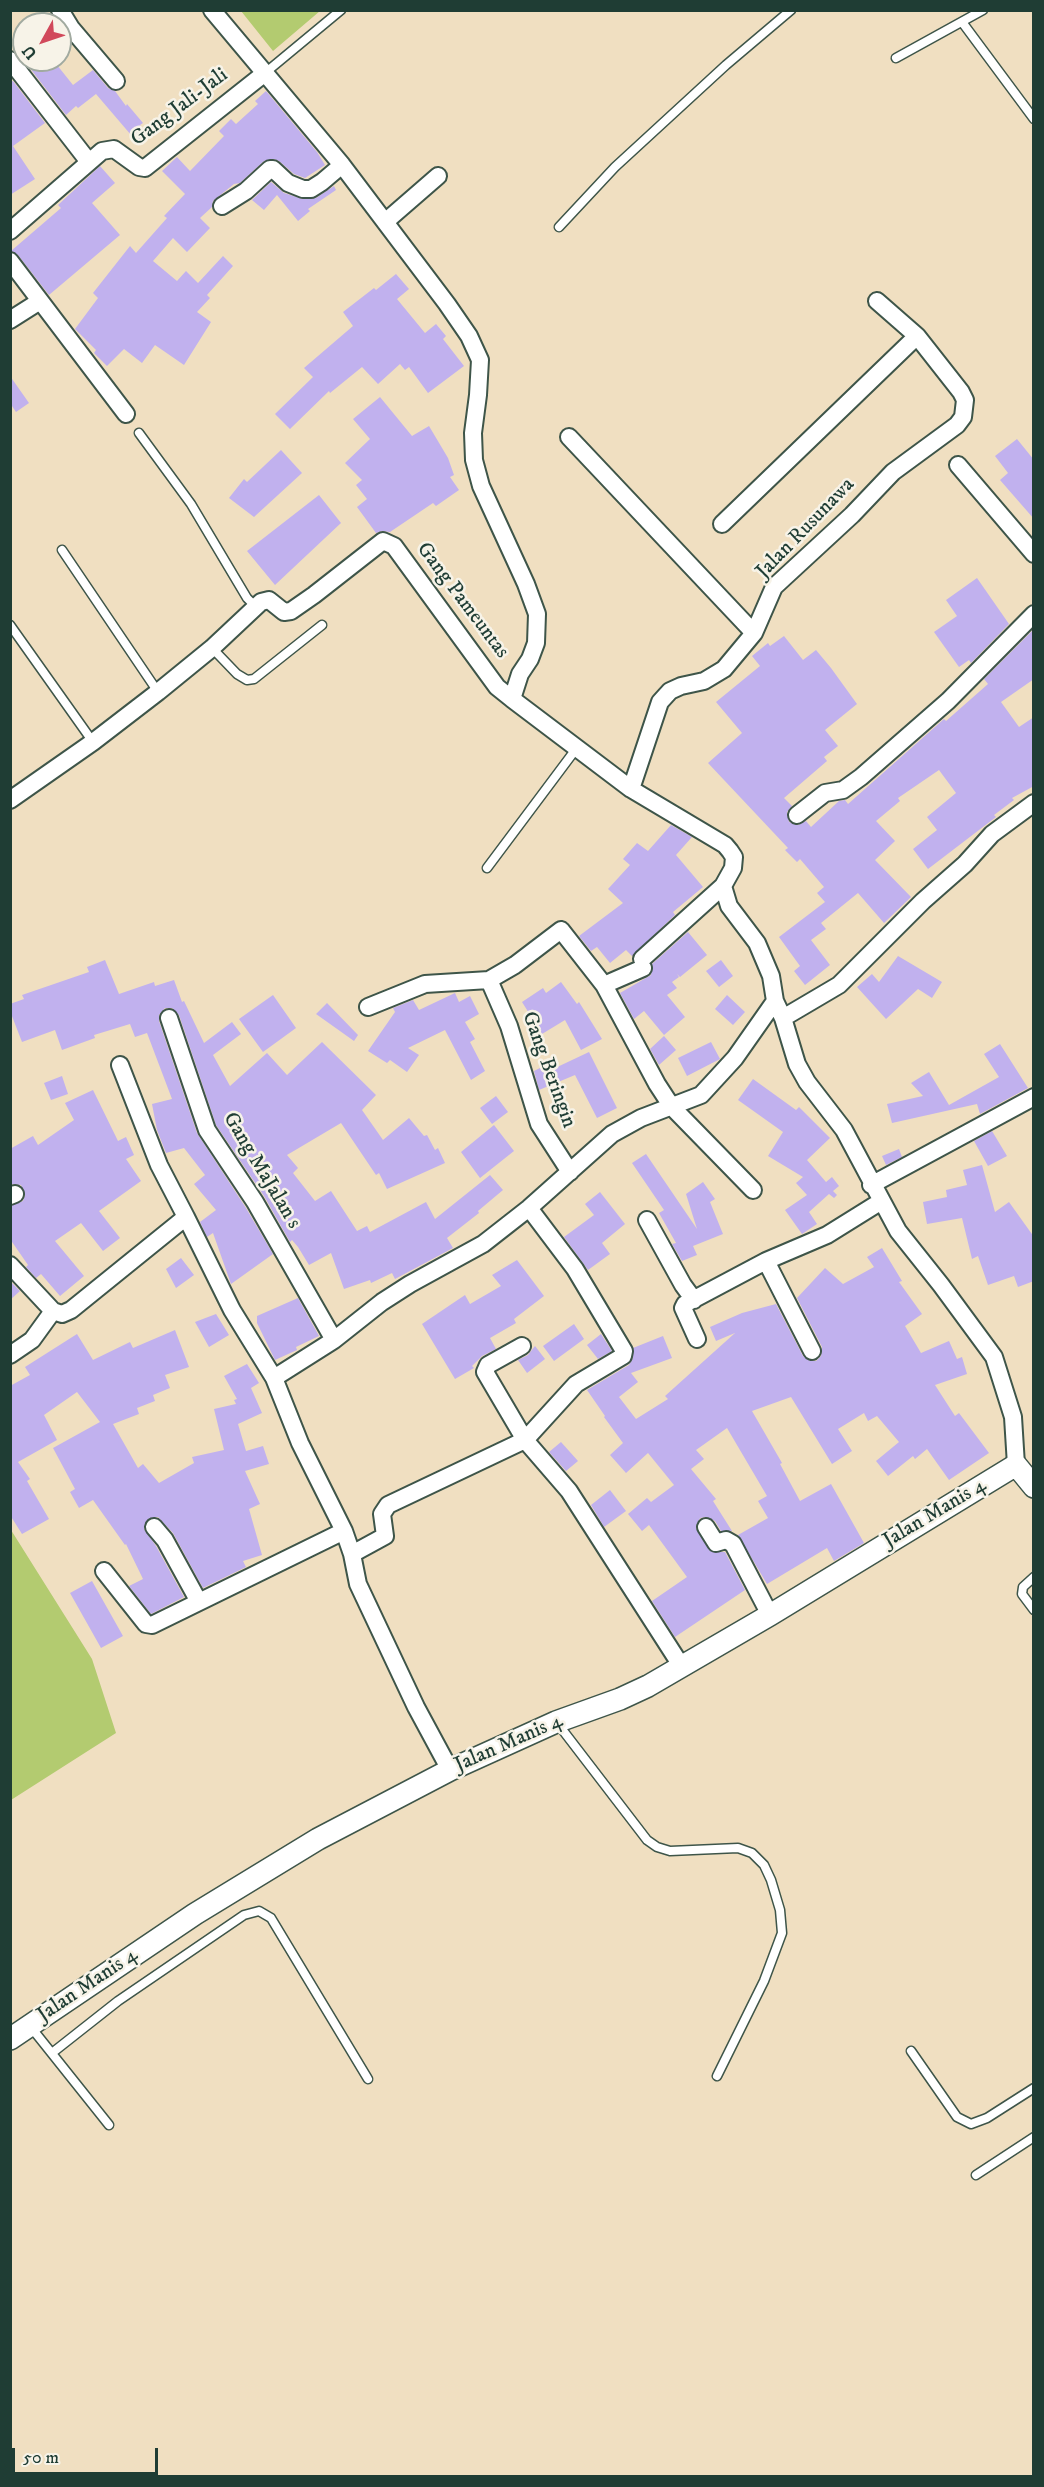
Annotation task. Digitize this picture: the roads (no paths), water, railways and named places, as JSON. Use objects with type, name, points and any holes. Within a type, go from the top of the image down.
[{"type":"street","points":[[60,10],[71,28],[116,81]]},
{"type":"street","points":[[212,10],[342,165],[469,336],[480,360],[473,433],[474,460],[481,486],[526,584],[537,614],[536,643],[530,659],[520,674],[512,699],[631,789],[725,845],[734,857],[733,868],[723,886],[642,964],[604,985]]},
{"type":"street","points":[[10,60],[89,162]]},
{"type":"street","name":"Gang Jali-Jali","points":[[10,231],[102,151],[114,149],[145,168],[265,73]]},
{"type":"street","points":[[222,206],[246,190],[270,169],[273,168],[288,183],[303,189],[316,185],[342,165]]},
{"type":"street","points":[[385,222],[438,176]]},
{"type":"street","points":[[10,261],[126,414]]},
{"type":"street","points":[[10,320],[40,301]]},
{"type":"street","points":[[722,524],[917,336],[877,301]]},
{"type":"street","name":"Jalan Rusunawa","points":[[631,789],[660,702],[670,692],[681,686],[704,681],[724,669],[754,633],[774,587],[893,472],[963,417],[965,400],[961,392],[917,336]]},
{"type":"street","points":[[570,437],[754,633]]},
{"type":"street","points":[[958,465],[1034,554]]},
{"type":"street","name":"Gang Pameuntas","points":[[256,607],[261,602],[269,600],[285,612],[291,611],[383,541],[388,542],[497,687],[512,699]]},
{"type":"street","points":[[10,800],[93,742],[158,692],[213,648],[256,607]]},
{"type":"street","points":[[797,815],[825,793],[843,790],[861,777],[948,702],[1034,614]]},
{"type":"street","points":[[783,1017],[839,985],[915,909],[965,864],[992,834],[1034,803]]},
{"type":"street","points":[[723,886],[729,906],[757,943],[771,976],[775,1001],[783,1017],[797,1064],[807,1082],[844,1131],[880,1202],[898,1231],[994,1357],[1013,1417],[1016,1465],[1034,1487]]},
{"type":"street","points":[[368,1006],[425,984],[489,980],[510,969],[561,930],[604,985],[657,1084],[672,1107],[753,1190]]},
{"type":"street","name":"Gang Beringin","points":[[489,980],[509,1026],[539,1124],[570,1172]]},
{"type":"street","points":[[274,1378],[334,1340],[382,1302],[410,1284],[483,1244],[529,1208],[612,1134],[640,1118],[700,1095],[735,1058],[775,1001]]},
{"type":"street","name":"Gang MaJalan s","points":[[169,1018],[207,1130],[255,1202],[334,1340]]},
{"type":"street","points":[[120,1065],[159,1165],[232,1310],[274,1378],[300,1443],[344,1531],[352,1554],[358,1584],[416,1707],[450,1770]]},
{"type":"street","points":[[871,1185],[1034,1097]]},
{"type":"street","points":[[697,1339],[683,1308],[766,1261],[827,1235],[880,1202]]},
{"type":"street","points":[[352,1554],[385,1536],[382,1514],[388,1505],[525,1440],[576,1384],[621,1358],[624,1353],[574,1269],[529,1208]]},
{"type":"street","points":[[10,1265],[53,1311],[62,1314],[71,1310],[186,1217]]},
{"type":"street","points":[[647,1220],[683,1285],[694,1300]]},
{"type":"street","points":[[766,1261],[812,1351]]},
{"type":"street","points":[[10,1356],[32,1340],[53,1311]]},
{"type":"street","points":[[522,1346],[488,1365],[485,1372],[525,1440],[569,1491],[682,1667]]},
{"type":"street","name":"Jalan Manis 4","points":[[10,2039],[204,1908],[318,1839],[450,1770],[556,1722],[620,1699],[682,1667],[766,1609],[1016,1465]]},
{"type":"street","points":[[154,1527],[165,1540],[199,1602]]},
{"type":"street","points":[[706,1527],[716,1544],[726,1540],[733,1544],[766,1609]]},
{"type":"street","points":[[104,1571],[149,1625],[344,1531]]},
{"type":"lane","points":[[265,73],[341,10]]},
{"type":"lane","points":[[559,227],[615,167],[726,65],[791,10]]},
{"type":"lane","points":[[896,58],[983,10]]},
{"type":"lane","points":[[962,22],[1034,118]]},
{"type":"lane","points":[[139,433],[191,504],[247,598],[256,607]]},
{"type":"lane","points":[[62,550],[158,692]]},
{"type":"lane","points":[[10,625],[93,742]]},
{"type":"lane","points":[[213,648],[237,674],[247,680],[254,679],[322,625]]},
{"type":"lane","points":[[488,868],[576,749]]},
{"type":"lane","points":[[1034,1577],[1023,1587],[1022,1594],[1034,1610]]},
{"type":"lane","points":[[556,1722],[647,1840],[657,1848],[670,1851],[738,1848],[752,1853],[764,1865],[771,1880],[780,1910],[782,1933],[750,2012],[717,2076]]},
{"type":"lane","points":[[52,2053],[128,1994],[244,1915],[259,1911],[271,1918],[368,2079]]},
{"type":"lane","points":[[30,2025],[109,2125]]},
{"type":"lane","points":[[910,2051],[957,2116],[970,2124],[987,2118],[1034,2088]]},
{"type":"lane","points":[[976,2175],[1034,2138]]}]
